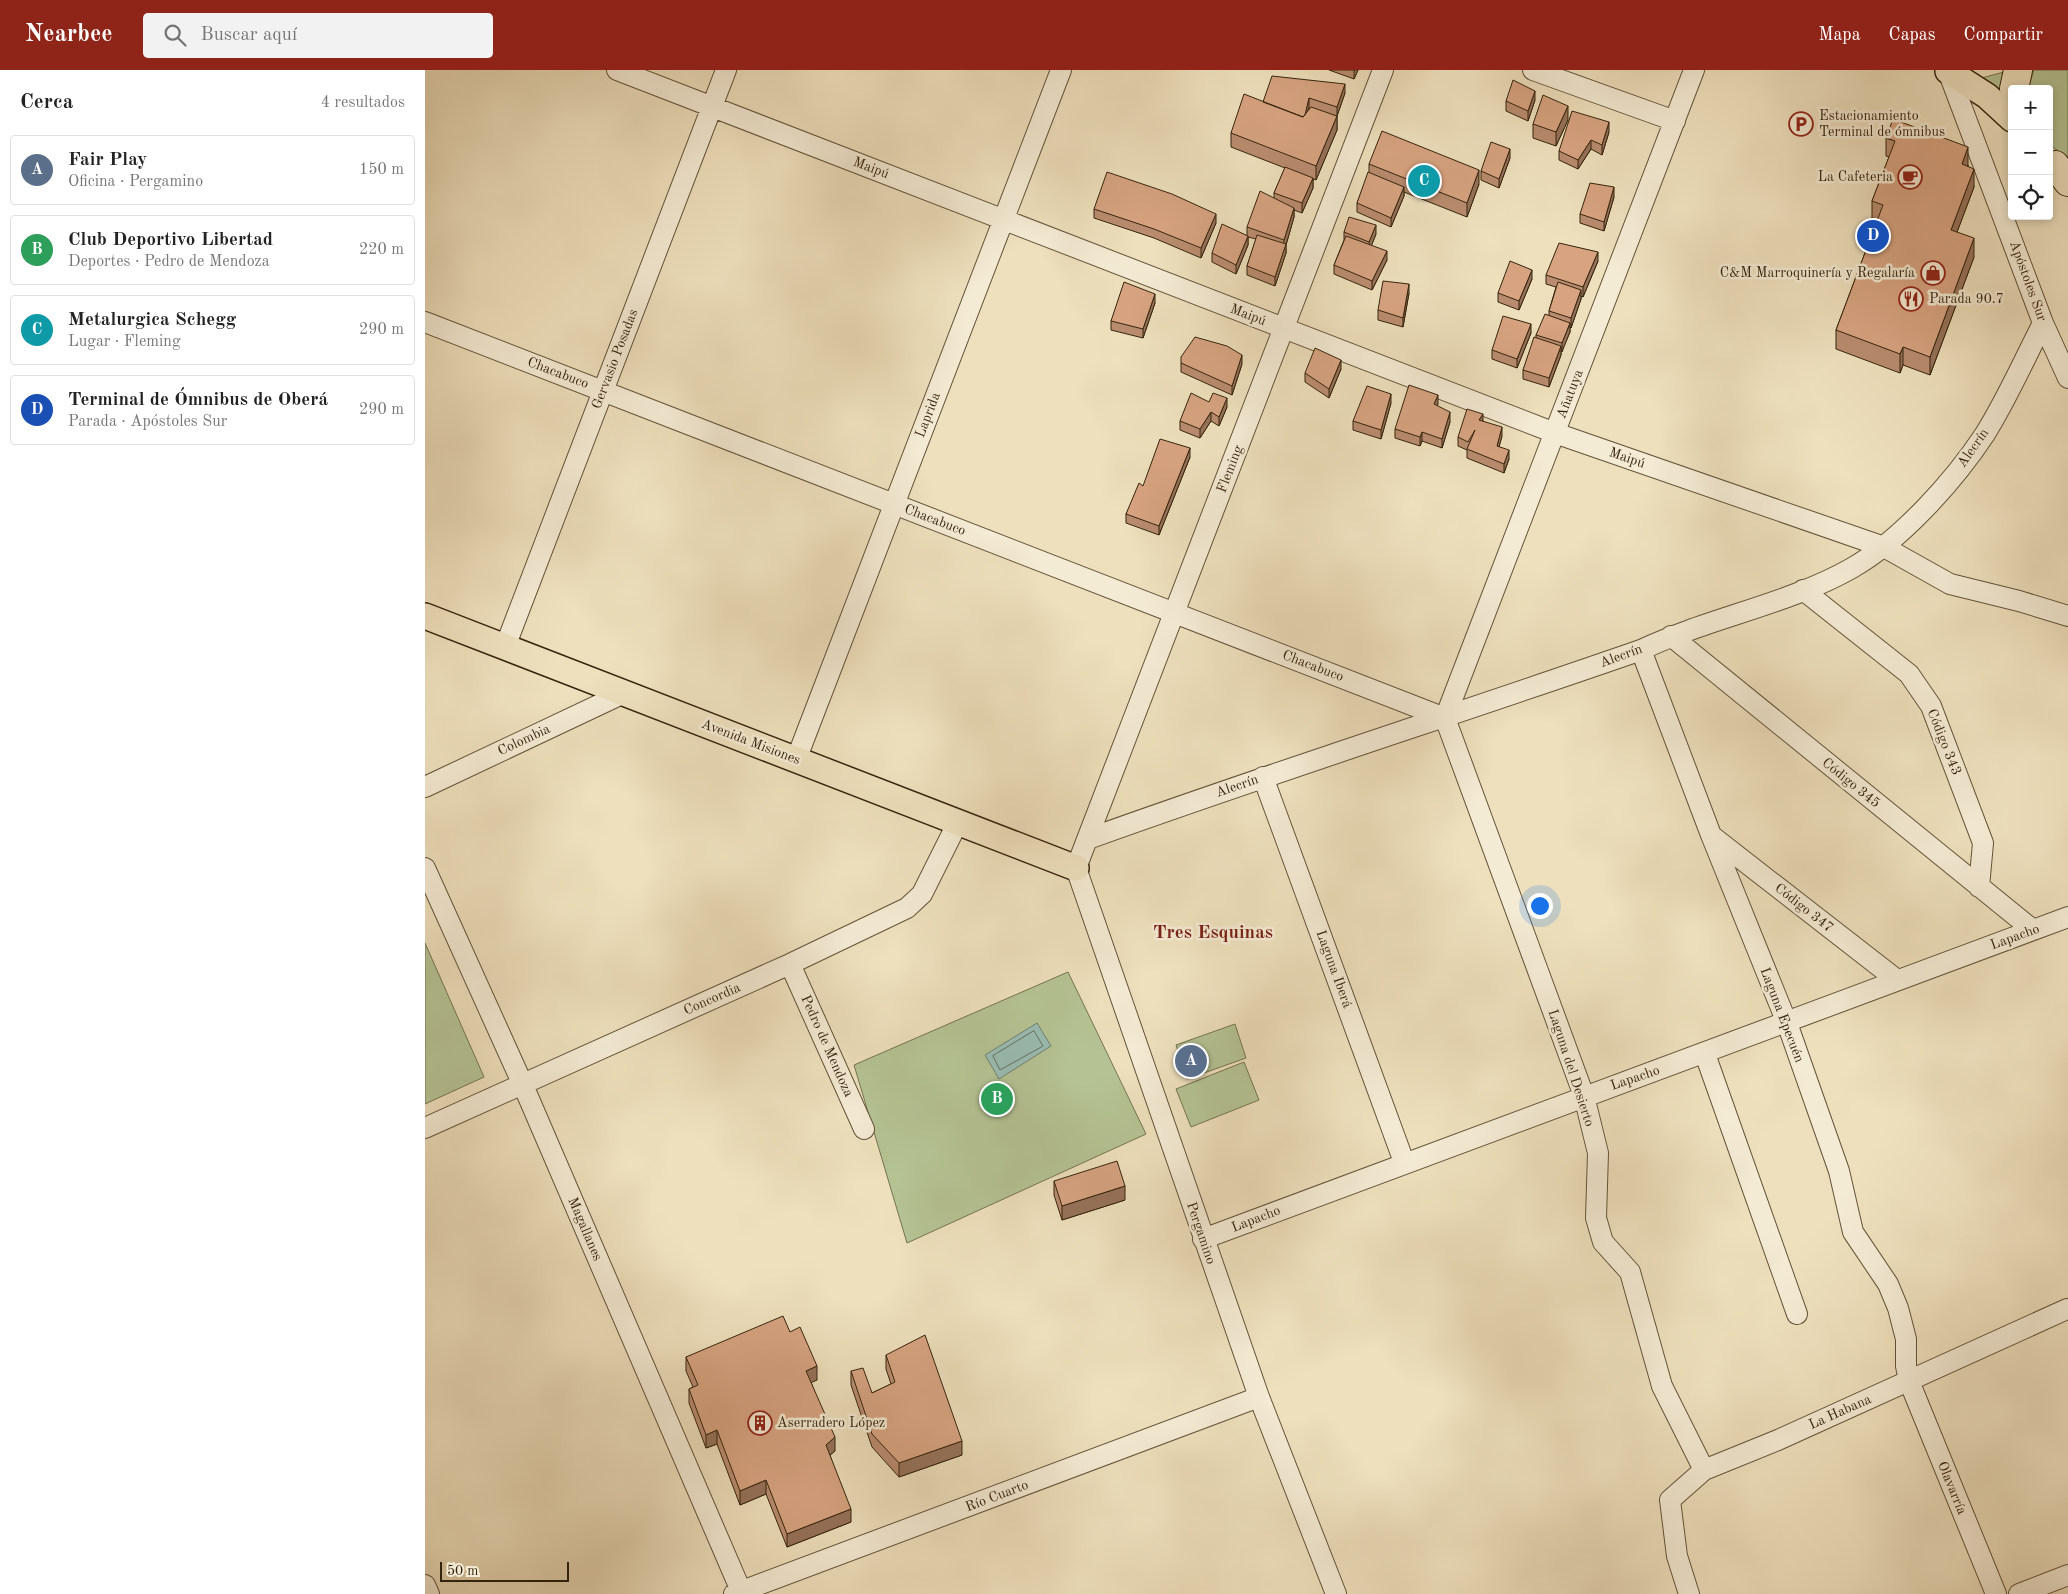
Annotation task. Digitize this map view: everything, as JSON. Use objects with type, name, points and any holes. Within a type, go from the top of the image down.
[{"type":"highway","points":[[2015,85],[2018,70]]},
{"type":"main road","points":[[1944,71],[1983,70]]},
{"type":"main road","points":[[1944,71],[1987,96],[2008,115]]},
{"type":"main road","name":"Avenida Misiones","points":[[425,616],[1076,868]]},
{"type":"street","name":"Maipú","points":[[617,70],[1555,433],[1884,547],[1950,584],[2019,600],[2068,616]]},
{"type":"street","name":"Gervasio Posadas","points":[[505,647],[726,70]]},
{"type":"street","name":"Laprida","points":[[796,760],[1061,70]]},
{"type":"street","name":"Fleming","points":[[1076,868],[1383,70]]},
{"type":"street","points":[[1533,70],[1675,121]]},
{"type":"street","name":"Añatuya","points":[[1445,718],[1693,70]]},
{"type":"street","name":"Apóstoles Sur","points":[[1944,71],[2043,324],[2068,378]]},
{"type":"street","name":"Chacabuco","points":[[425,322],[1445,718]]},
{"type":"street","name":"Alecrín","points":[[1088,838],[1263,776],[1445,718],[1641,650],[1671,636],[1803,590],[1851,568],[1884,547],[1940,491],[1980,440],[2043,324]]},
{"type":"street","name":"Código 343","points":[[1803,590],[1909,674],[1931,706],[1983,844],[1979,887]]},
{"type":"street","name":"Código 345","points":[[1671,636],[2033,930]]},
{"type":"street","name":"Laguna Epecuén","points":[[1641,650],[1711,835],[1787,1023],[1839,1171],[1853,1232],[1887,1284],[1898,1308],[1907,1339],[1906,1366],[1909,1381]]},
{"type":"street","name":"Colombia","points":[[425,787],[624,693]]},
{"type":"street","name":"Laguna del Desierto","points":[[1445,718],[1584,1096],[1598,1153],[1596,1218],[1603,1242],[1630,1272],[1662,1386],[1704,1470]]},
{"type":"street","name":"Laguna Iberá","points":[[1263,776],[1404,1162]]},
{"type":"street","name":"Concordia","points":[[425,1128],[790,964],[907,908],[922,894],[959,822]]},
{"type":"street","name":"Código 347","points":[[1711,835],[1897,980]]},
{"type":"street","name":"Magallanes","points":[[425,868],[523,1084],[738,1593]]},
{"type":"street","name":"Pergamino","points":[[1076,868],[1259,1397],[1336,1594]]},
{"type":"street","name":"Lapacho","points":[[1203,1239],[1404,1162],[1705,1054],[2068,917]]},
{"type":"street","name":"Pedro de Mendoza","points":[[790,964],[864,1129]]},
{"type":"street","points":[[1705,1054],[1797,1314]]},
{"type":"street","name":"La Habana","points":[[1689,1594],[1677,1556],[1670,1500],[1704,1470],[1778,1440],[2067,1309]]},
{"type":"street","name":"Olavarría","points":[[1909,1381],[1995,1594]]},
{"type":"street","name":"Río Cuarto","points":[[738,1593],[1259,1397]]},
{"type":"street","points":[[2019,1594],[2068,1575]]},
{"type":"street","points":[[425,1585],[429,1594]]},
{"type":"green space","points":[[2034,70],[2068,70],[2068,157],[2053,148],[2053,85],[2029,85]]},
{"type":"green space","points":[[2008,71],[2005,104],[1974,80]]},
{"type":"green space","points":[[425,943],[484,1077],[425,1104]]},
{"type":"green space","points":[[1068,972],[1146,1134],[907,1243],[854,1065]]},
{"type":"green space","points":[[1235,1024],[1246,1058],[1187,1079],[1176,1045]]},
{"type":"green space","points":[[1244,1062],[1259,1100],[1191,1127],[1176,1089]]},
{"type":"water","points":[[1037,1023],[1051,1046],[999,1079],[985,1055]]},
{"type":"building","points":[[1272,76],[1345,84],[1337,107],[1309,98],[1303,117],[1263,102]]},
{"type":"building","points":[[1513,80],[1535,91],[1528,111],[1506,101]]},
{"type":"building","points":[[1244,94],[1303,117],[1311,107],[1337,116],[1316,166],[1231,133]]},
{"type":"building","points":[[1543,95],[1568,106],[1556,132],[1533,124]]},
{"type":"building","points":[[1572,111],[1609,122],[1602,145],[1591,140],[1578,160],[1559,151]]},
{"type":"building","points":[[1893,119],[1968,147],[1962,164],[1974,169],[1951,230],[1974,238],[1930,357],[1903,347],[1900,354],[1836,330],[1883,205],[1872,201],[1895,141],[1886,138]]},
{"type":"building","points":[[1382,131],[1479,170],[1467,203],[1369,164]]},
{"type":"building","points":[[1491,142],[1510,149],[1499,179],[1481,171]]},
{"type":"building","points":[[1285,167],[1313,178],[1302,203],[1274,193]]},
{"type":"building","points":[[1107,172],[1172,194],[1216,214],[1201,248],[1154,229],[1094,209]]},
{"type":"building","points":[[1368,172],[1404,187],[1391,218],[1357,203]]},
{"type":"building","points":[[1590,183],[1614,187],[1604,222],[1580,214]]},
{"type":"building","points":[[1260,191],[1294,208],[1284,240],[1247,227]]},
{"type":"building","points":[[1349,217],[1376,225],[1369,242],[1344,232]]},
{"type":"building","points":[[1222,224],[1248,236],[1236,265],[1212,253]]},
{"type":"building","points":[[1257,235],[1286,244],[1275,277],[1247,266]]},
{"type":"building","points":[[1346,236],[1387,251],[1372,281],[1334,265]]},
{"type":"building","points":[[1559,243],[1598,252],[1583,287],[1546,275]]},
{"type":"building","points":[[1510,261],[1532,270],[1519,301],[1498,293]]},
{"type":"building","points":[[1383,281],[1409,284],[1403,318],[1378,310]]},
{"type":"building","points":[[1124,282],[1155,294],[1143,329],[1111,321]]},
{"type":"building","points":[[1558,282],[1581,290],[1571,318],[1549,311]]},
{"type":"building","points":[[1545,314],[1570,323],[1562,343],[1536,335]]},
{"type":"building","points":[[1503,316],[1531,324],[1517,359],[1492,350]]},
{"type":"building","points":[[1195,337],[1227,346],[1242,355],[1232,386],[1181,363],[1181,357]]},
{"type":"building","points":[[1534,337],[1561,346],[1549,378],[1523,370]]},
{"type":"building","points":[[1315,348],[1341,360],[1329,389],[1305,373]]},
{"type":"building","points":[[1409,385],[1438,395],[1434,404],[1450,412],[1442,439],[1422,432],[1420,437],[1395,429]]},
{"type":"building","points":[[1367,386],[1391,394],[1381,430],[1353,421]]},
{"type":"building","points":[[1191,393],[1209,402],[1213,393],[1227,398],[1219,417],[1211,412],[1200,429],[1180,421]]},
{"type":"building","points":[[1467,409],[1483,414],[1479,420],[1502,427],[1497,446],[1509,450],[1504,464],[1467,449],[1475,430],[1468,442],[1458,437]]},
{"type":"building","points":[[1160,439],[1190,448],[1159,526],[1126,514],[1139,483],[1143,486]]},
{"type":"building","points":[[1117,1161],[1125,1186],[1062,1206],[1054,1181]]},
{"type":"building","name":"Aserradero López","points":[[783,1316],[790,1332],[800,1327],[817,1366],[806,1371],[835,1437],[826,1445],[851,1509],[787,1534],[766,1480],[740,1491],[717,1430],[706,1435],[689,1389],[698,1385],[686,1357]]},
{"type":"building","points":[[925,1335],[962,1441],[899,1463],[872,1434],[851,1371],[863,1368],[872,1393],[895,1382],[886,1355]]},
{"type":"place","name":"Estacionamiento Terminal de ómnibus","points":[[1801,124]]},
{"type":"place","name":"La Cafeteria","points":[[1910,177]]},
{"type":"place","name":"Metalurgica Schegg","points":[[1424,181]]},
{"type":"place","name":"Terminal de Ómnibus de Oberá","points":[[1873,236]]},
{"type":"place","name":"C&M Marroquinería y Regalaría","points":[[1933,273]]},
{"type":"place","name":"Parada 90.7","points":[[1911,299]]},
{"type":"place","name":"Fair Play","points":[[1191,1061]]},
{"type":"place","name":"Club Deportivo Libertad","points":[[997,1099]]},
{"type":"place","name":"Aserradero López","points":[[760,1423]]},
{"type":"district","name":"Tres Esquinas","points":[[1213,933]]}]
